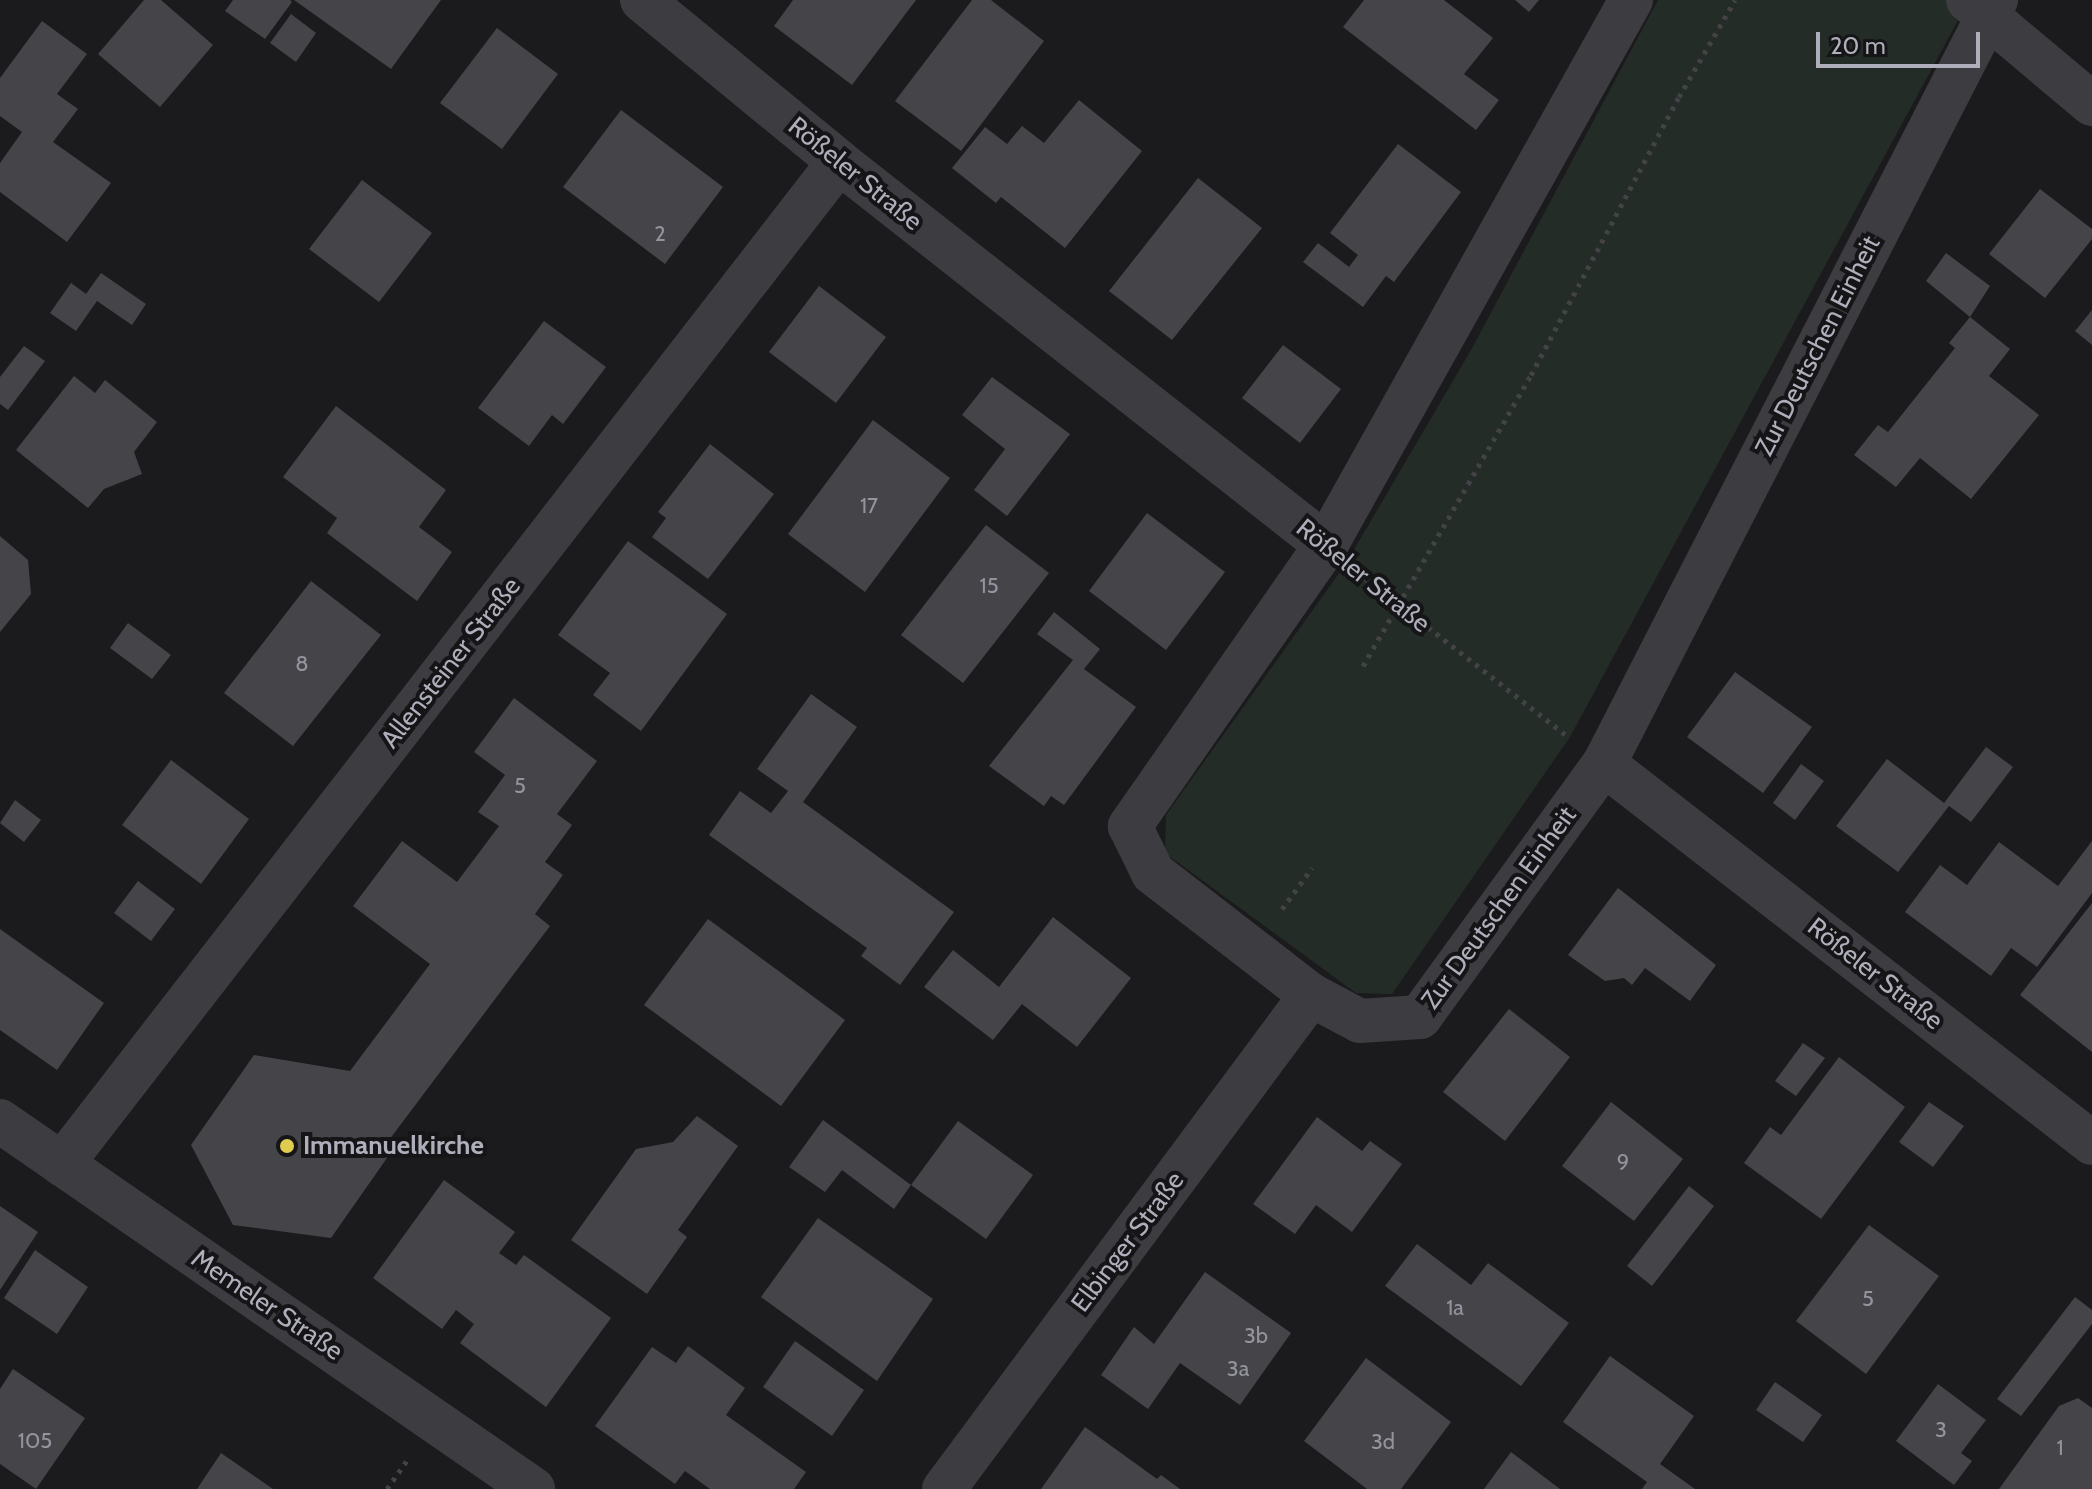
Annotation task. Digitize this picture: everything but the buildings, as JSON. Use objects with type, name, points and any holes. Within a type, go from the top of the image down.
[{"type":"street","name":"Rößeler Straße","points":[[642,0],[839,162],[1326,545]]},
{"type":"street","name":"Zur Deutschen Einheit","points":[[1631,0],[1326,545],[1130,826],[1153,873],[1311,995],[1360,1021],[1420,1017],[1604,764],[1984,5]]},
{"type":"street","points":[[1984,5],[2092,104]]},
{"type":"street","name":"Allensteiner Straße","points":[[62,1164],[839,162]]},
{"type":"street","name":"Rößeler Straße","points":[[1604,764],[2092,1143]]},
{"type":"street","name":"Elbinger Straße","points":[[944,1489],[1311,995]]},
{"type":"street","name":"Memeler Straße","points":[[0,1121],[533,1489]]},
{"type":"path","points":[[1363,666],[1531,375],[1679,97],[1735,0]]},
{"type":"path","name":"Rößeler Straße","points":[[1326,545],[1399,607],[1604,764]]},
{"type":"shaded area","points":[[1658,0],[1969,0],[1570,737],[1392,994],[1356,993],[1165,853],[1166,815],[1345,565],[1471,350]]},
{"type":"place","name":"Immanuelkirche","points":[[287,1146]]}]
